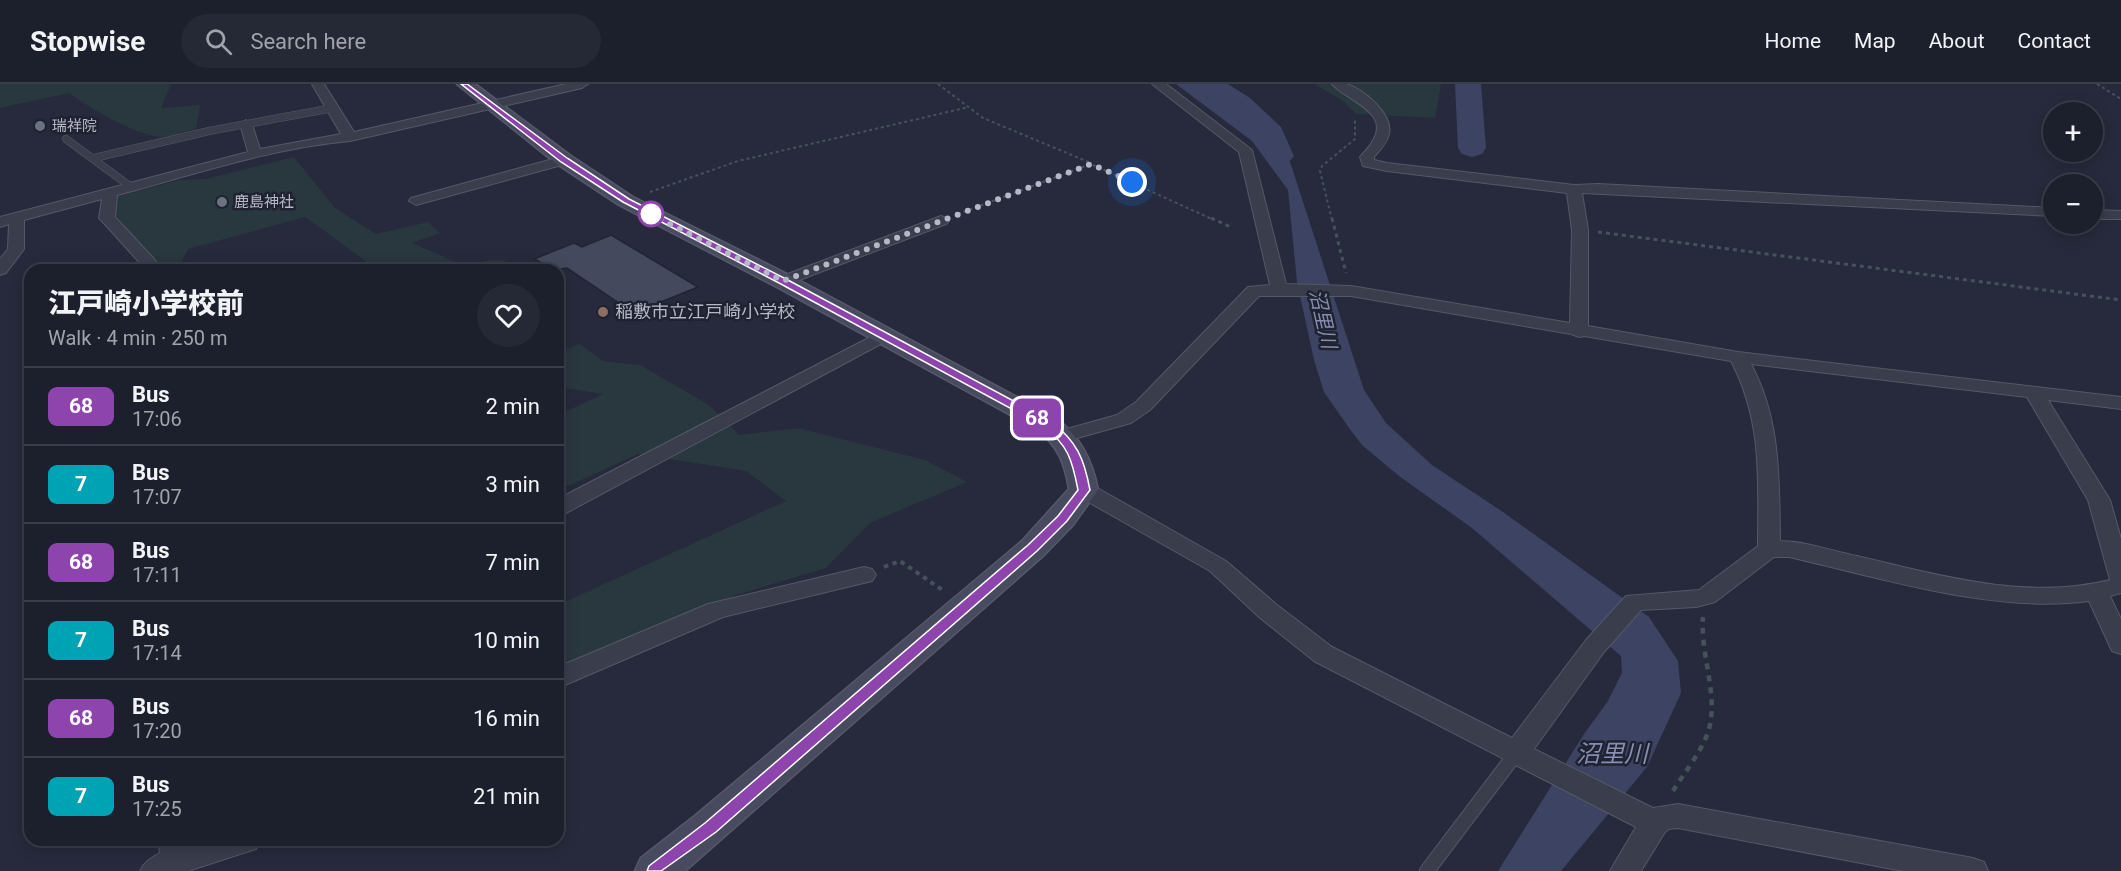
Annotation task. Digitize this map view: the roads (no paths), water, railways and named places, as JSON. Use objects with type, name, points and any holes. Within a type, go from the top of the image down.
[{"type":"street","points":[[318,84],[350,137]]},
{"type":"street","points":[[465,84],[564,160],[626,201],[783,281],[1019,407],[1063,436],[1074,451],[1084,490],[1218,566],[1268,611],[1323,654],[1517,752],[1659,820],[1678,816],[1973,871]]},
{"type":"street","points":[[0,222],[255,154],[326,139],[350,137],[582,84]]},
{"type":"street","points":[[1158,84],[1245,150],[1283,289]]},
{"type":"street","points":[[1338,84],[1368,103],[1377,112],[1384,127],[1384,136],[1380,145],[1367,157],[1368,163],[1387,167],[1575,189],[1598,188],[2043,211]]},
{"type":"street","points":[[246,124],[255,154]]},
{"type":"street","points":[[416,201],[564,160]]},
{"type":"street","points":[[1575,189],[1580,230],[1579,332]]},
{"type":"street","points":[[110,193],[107,218],[148,264]]},
{"type":"street","points":[[2103,214],[2121,215]]},
{"type":"street","points":[[0,270],[15,249],[17,218]]},
{"type":"street","points":[[783,281],[940,221]]},
{"type":"street","points":[[1063,436],[1124,419],[1143,406],[1254,291],[1283,289],[1347,291],[1579,332],[1738,357],[2121,403]]},
{"type":"street","points":[[564,505],[884,335]]},
{"type":"street","points":[[1738,357],[1750,377],[1761,405],[1767,432],[1769,549]]},
{"type":"street","points":[[2032,392],[2099,500],[2121,579]]},
{"type":"street","points":[[655,871],[719,820],[967,607],[1055,526],[1084,490]]},
{"type":"street","points":[[1517,752],[1595,646],[1634,602],[1696,599],[1707,596],[1769,549],[1789,549],[1980,592],[2021,597],[2097,593],[2121,585]]},
{"type":"street","points":[[564,675],[717,610],[864,575]]},
{"type":"street","points":[[2097,593],[2121,645]]},
{"type":"street","points":[[1625,871],[1659,820]]},
{"type":"street","points":[[163,859],[220,846]]},
{"type":"lane","points":[[94,158],[246,124],[333,108]]},
{"type":"lane","points":[[66,139],[131,187]]},
{"type":"lane","points":[[1427,871],[1517,752]]},
{"type":"water","name":"沼里川","points":[[1176,84],[1214,84],[1282,137],[1364,390],[1386,423],[1432,465],[1503,512],[1649,617],[1678,661],[1681,693],[1647,767],[1561,871],[1498,871],[1584,734],[1608,701],[1622,673],[1621,656],[1472,528],[1399,476],[1362,445],[1324,392],[1314,360],[1297,282],[1288,190],[1252,141]]},
{"type":"waterway","name":"沼里川","points":[[1211,84],[1241,104],[1271,133],[1279,156]]},
{"type":"waterway","points":[[1468,84],[1472,148]]},
{"type":"place","name":"瑞祥院","points":[[40,126]]},
{"type":"place","name":"鹿島神社","points":[[222,202]]},
{"type":"place","name":"稲敷市立江戸崎小学校","points":[[603,312]]}]
